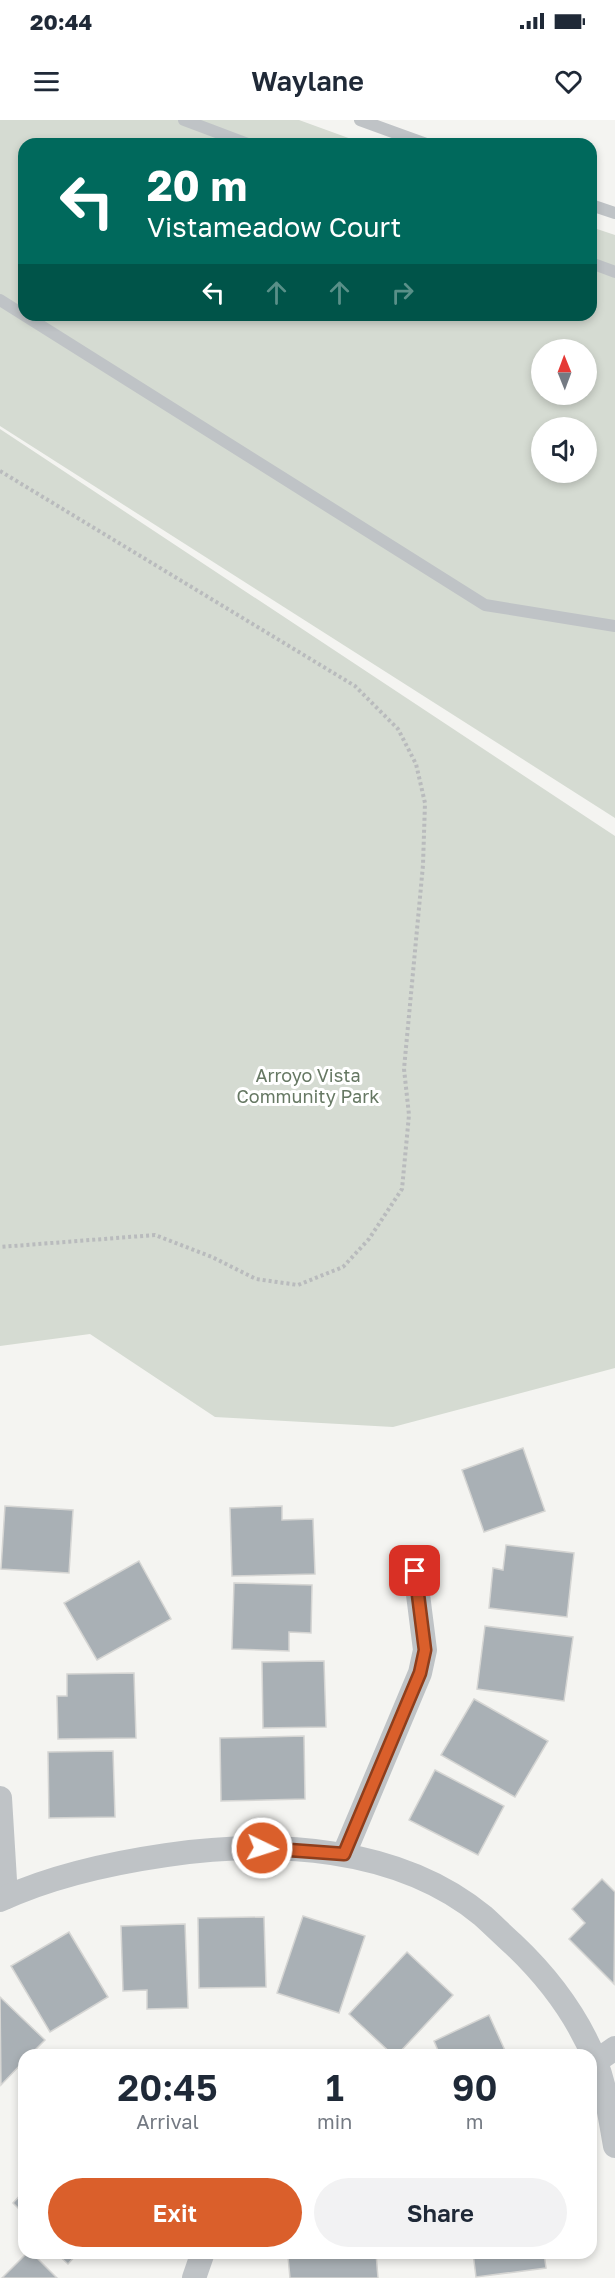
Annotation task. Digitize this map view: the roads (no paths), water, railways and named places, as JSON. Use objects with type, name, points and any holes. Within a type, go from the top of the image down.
[{"type":"street","points":[[344,1854],[420,1673],[425,1650],[415,1571]]},
{"type":"street","points":[[0,1798],[3,1899],[118,1862],[191,1852],[262,1848],[344,1854],[435,1886],[482,1916],[551,1984],[575,2021],[589,2049]]},
{"type":"street","points":[[597,2061],[615,2048]]},
{"type":"street","points":[[597,2066],[615,2146]]},
{"type":"street","points":[[195,2278],[201,2259]]},
{"type":"lane","points":[[184,120],[232,138]]},
{"type":"lane","points":[[360,120],[410,138]]},
{"type":"lane","points":[[597,207],[615,213]]},
{"type":"lane","points":[[597,265],[615,272]]},
{"type":"lane","points":[[0,300],[18,311]]},
{"type":"lane","points":[[33,321],[485,605],[615,626]]},
{"type":"park label","name":"Arroyo Vista Community Park","points":[[308,1085]]}]
